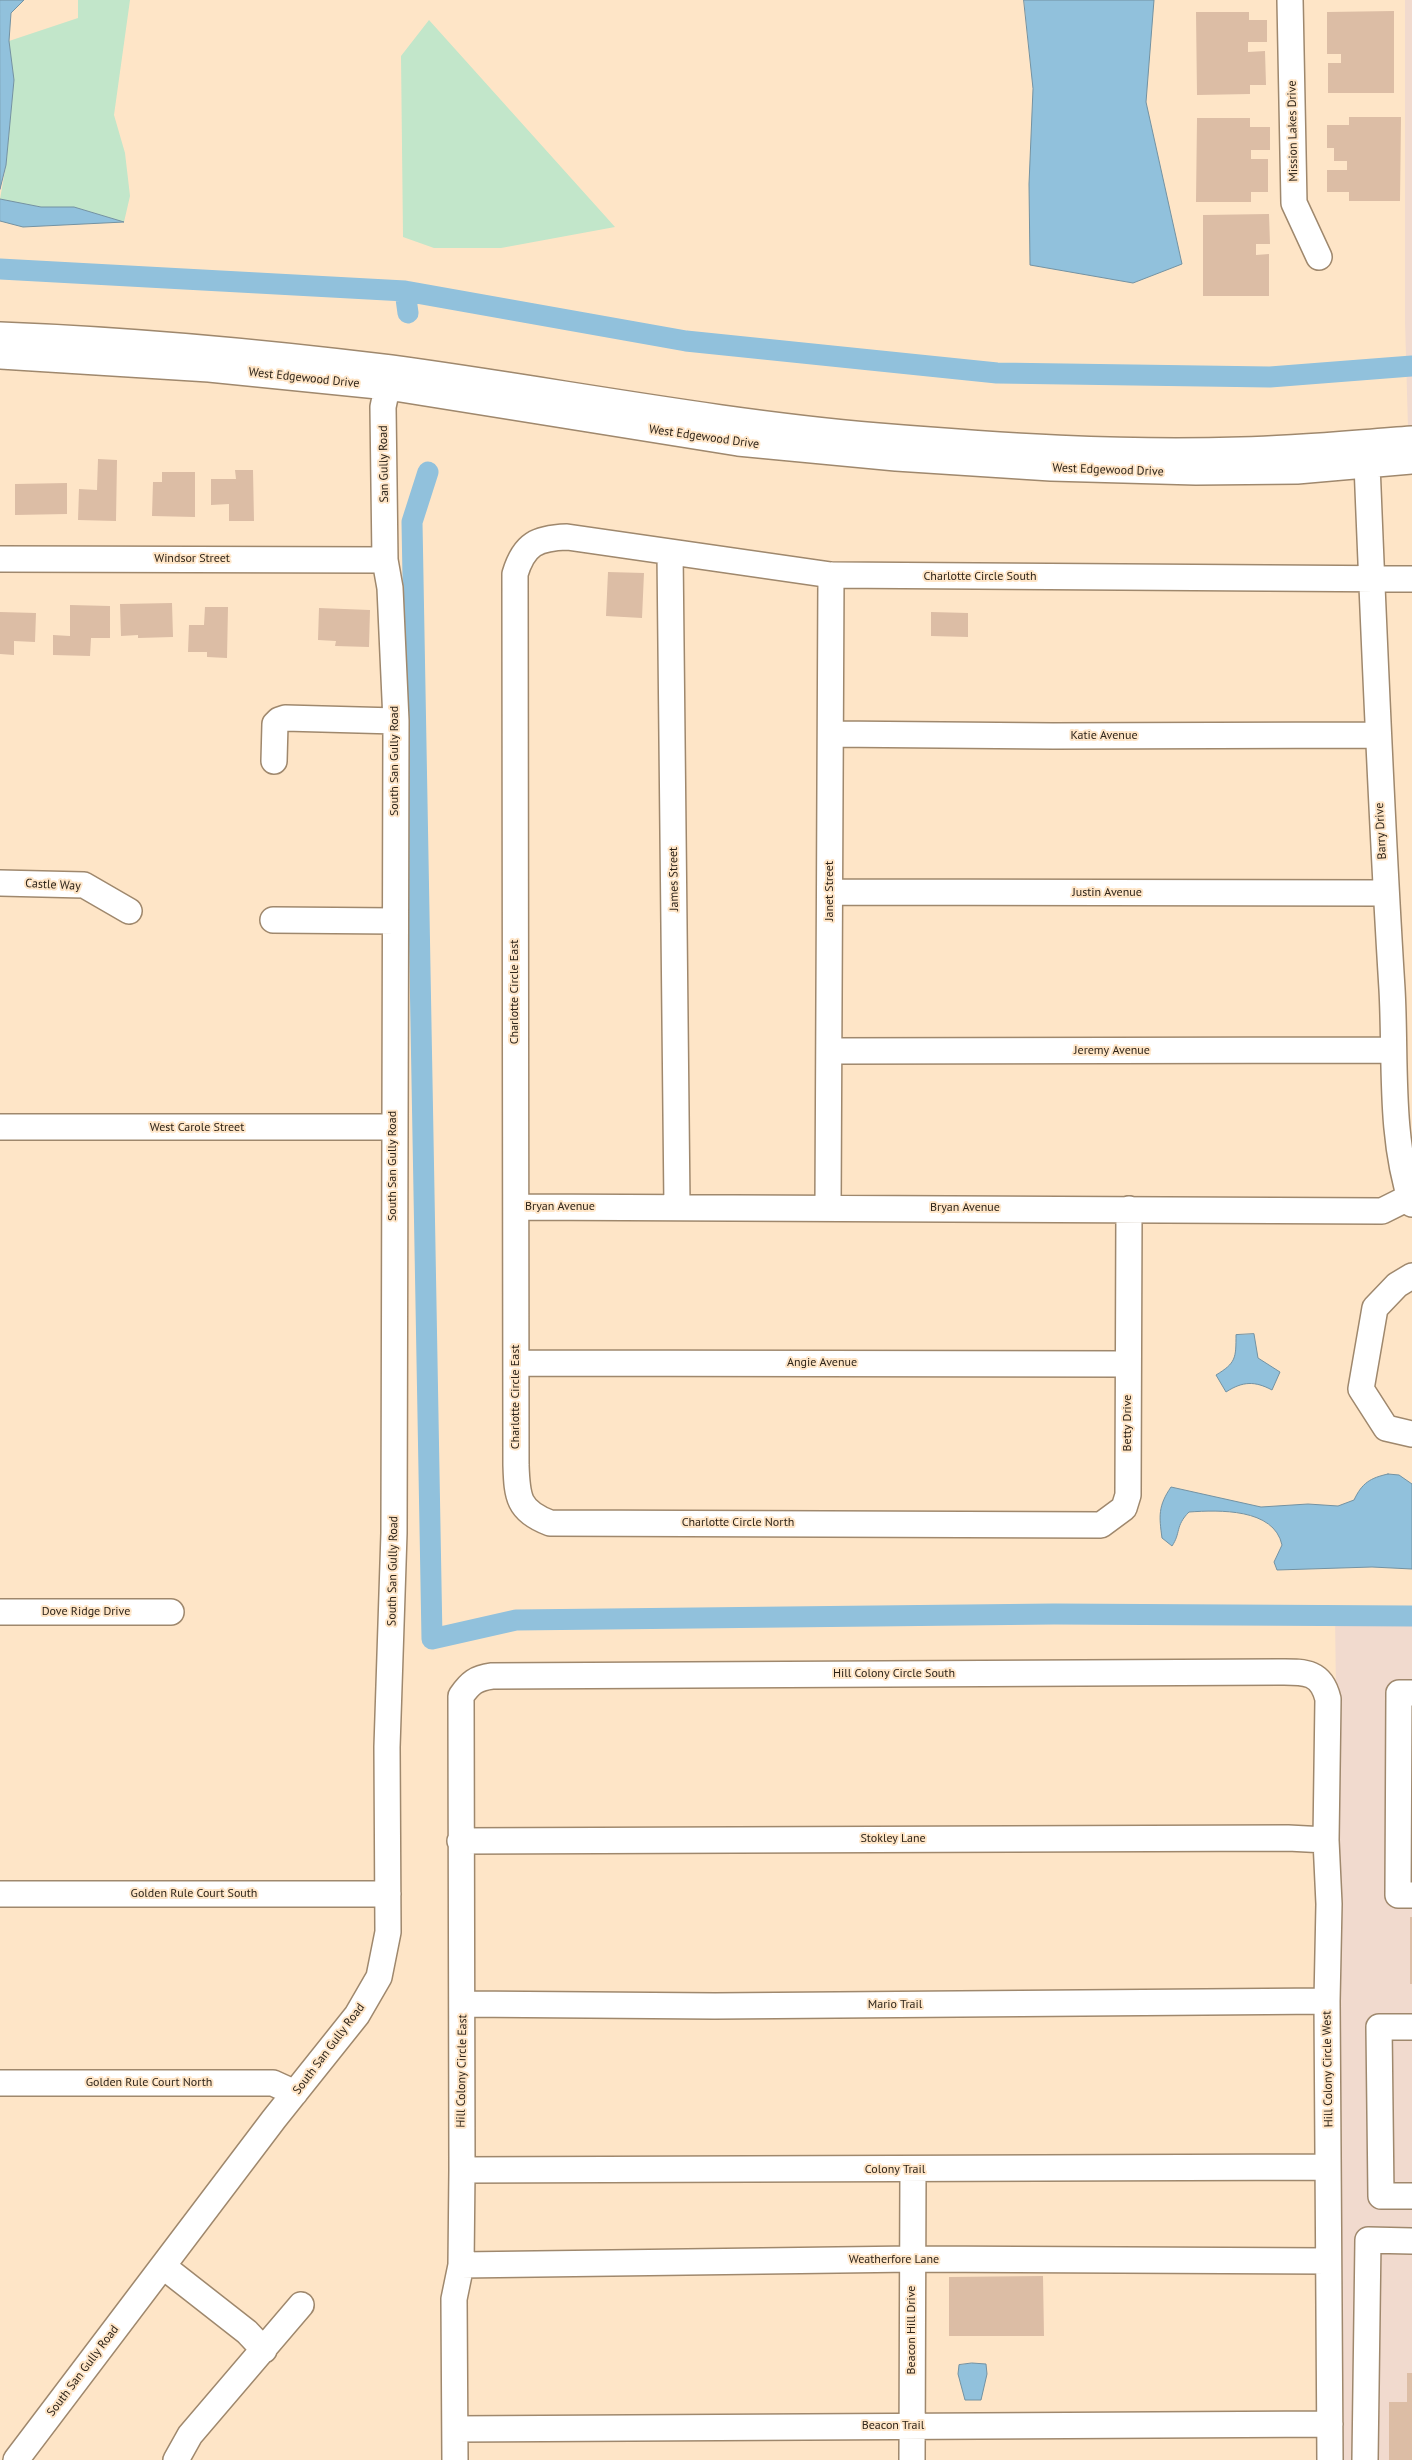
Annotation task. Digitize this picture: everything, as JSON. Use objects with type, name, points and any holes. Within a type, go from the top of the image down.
[{"type":"street","name":"Mission Lakes Drive","points":[[1290,0],[1294,204],[1319,256]]},
{"type":"street","name":"West Edgewood Drive","points":[[0,335],[225,349],[738,443],[896,458],[1052,468],[1196,472],[1297,471],[1367,464],[1412,462]]},
{"type":"street","name":"West Edgewood Drive","points":[[0,356],[390,378],[875,436],[1024,447],[1128,451],[1243,450],[1412,439]]},
{"type":"street","name":"San Gully Road","points":[[385,560],[383,407],[390,378]]},
{"type":"street","name":"Barry Drive","points":[[1367,464],[1384,893],[1392,991],[1398,1136],[1411,1200]]},
{"type":"street","name":"Charlotte Circle South","points":[[551,538],[583,539],[831,575],[1412,579]]},
{"type":"street","name":"Charlotte Circle East","points":[[516,1465],[515,574],[519,561],[530,546],[551,538]]},
{"type":"street","name":"James Street","points":[[670,552],[677,1206]]},
{"type":"street","name":"Windsor Street","points":[[0,559],[385,560]]},
{"type":"street","name":"South San Gully Road","points":[[25,2457],[164,2267],[295,2093],[357,2015],[379,1977],[388,1932],[387,1747],[394,1533],[393,1127],[396,721],[390,588],[385,560]]},
{"type":"street","name":"Janet Street","points":[[828,1208],[831,575]]},
{"type":"street","points":[[274,761],[275,724],[285,718],[396,721]]},
{"type":"street","name":"Katie Avenue","points":[[831,734],[1044,736],[1377,735]]},
{"type":"street","name":"Castle Way","points":[[0,883],[84,885],[129,911]]},
{"type":"street","name":"Justin Avenue","points":[[830,892],[1384,893]]},
{"type":"street","points":[[273,920],[395,921]]},
{"type":"street","name":"Jeremy Avenue","points":[[830,1051],[1393,1050]]},
{"type":"street","name":"West Carole Street","points":[[0,1127],[393,1127]]},
{"type":"street","name":"Bryan Avenue","points":[[517,1207],[677,1206],[1382,1211],[1411,1200]]},
{"type":"street","name":"Betty Drive","points":[[1001,1524],[1101,1525],[1124,1508],[1128,1495],[1129,1209]]},
{"type":"street","points":[[1412,1276],[1397,1285],[1375,1308],[1361,1389],[1386,1428],[1412,1434]]},
{"type":"street","name":"Angie Avenue","points":[[516,1363],[1128,1364]]},
{"type":"street","name":"Charlotte Circle North","points":[[516,1465],[517,1493],[522,1505],[533,1517],[550,1523],[1001,1524]]},
{"type":"street","name":"Dove Ridge Drive","points":[[0,1612],[171,1612]]},
{"type":"street","name":"Hill Colony Circle South","points":[[469,1685],[478,1678],[492,1676],[1268,1672],[1306,1672],[1319,1681]]},
{"type":"street","name":"Hill Colony Circle West","points":[[1319,1681],[1326,1690],[1328,1699],[1326,1840],[1329,1904],[1327,2001],[1330,2460]]},
{"type":"street","name":"Hill Colony Circle East","points":[[455,2460],[454,2299],[461,2265],[462,2170],[461,1696],[469,1685]]},
{"type":"street","points":[[1412,1693],[1399,1693],[1398,1895],[1412,1895]]},
{"type":"street","name":"Stokley Lane","points":[[460,1841],[1288,1838],[1326,1840]]},
{"type":"street","name":"Golden Rule Court South","points":[[0,1894],[388,1894]]},
{"type":"street","name":"Mario Trail","points":[[462,2004],[715,2006],[1327,2001]]},
{"type":"street","points":[[1412,2027],[1379,2027],[1381,2196],[1412,2196]]},
{"type":"street","name":"Golden Rule Court North","points":[[0,2084],[273,2084],[295,2093]]},
{"type":"street","name":"Colony Trail","points":[[462,2170],[913,2170],[1328,2167]]},
{"type":"street","name":"Beacon Hill Drive","points":[[912,2460],[913,2170]]},
{"type":"street","points":[[1365,2460],[1368,2240],[1412,2241]]},
{"type":"street","name":"Weatherfore Lane","points":[[461,2265],[912,2259],[1328,2261]]},
{"type":"street","points":[[164,2267],[247,2332],[264,2350]]},
{"type":"street","points":[[176,2460],[190,2435],[301,2305]]},
{"type":"street","name":"Beacon Trail","points":[[456,2429],[912,2426],[1210,2427],[1330,2424]]},
{"type":"shaded area","points":[[1405,0],[1412,0],[1412,427],[1408,428],[1405,321]]},
{"type":"shaded area","points":[[1412,1613],[1412,2460],[1341,2460],[1339,2344],[1342,2175],[1335,1614]]},
{"type":"green space","points":[[78,0],[130,0],[114,115],[125,153],[130,196],[124,222],[74,207],[41,207],[0,199],[6,165],[14,80],[9,41],[78,18]]},
{"type":"green space","points":[[429,20],[615,227],[501,248],[434,248],[403,237],[401,56]]},
{"type":"water","points":[[0,0],[24,0],[11,13],[9,41],[14,80],[6,165],[0,189]]},
{"type":"water","points":[[1024,0],[1154,0],[1146,102],[1182,264],[1133,283],[1030,265],[1029,184],[1033,89]]},
{"type":"water","points":[[0,199],[41,207],[74,207],[124,222],[23,227],[0,221]]},
{"type":"water","points":[[1254,1334],[1258,1358],[1280,1372],[1272,1390],[1260,1385],[1244,1384],[1226,1392],[1216,1375],[1228,1367],[1234,1359],[1236,1335]]},
{"type":"water","points":[[1388,1474],[1399,1475],[1412,1484],[1412,1569],[1372,1567],[1277,1570],[1274,1562],[1282,1545],[1277,1533],[1268,1524],[1257,1518],[1230,1512],[1189,1512],[1180,1525],[1172,1546],[1162,1538],[1160,1511],[1171,1487],[1261,1507],[1308,1504],[1338,1506],[1354,1500],[1360,1489],[1367,1482]]},
{"type":"water","points":[[972,2363],[986,2364],[987,2374],[981,2400],[965,2400],[958,2374],[959,2365]]},
{"type":"building","points":[[1394,11],[1394,93],[1328,93],[1328,63],[1341,63],[1341,54],[1327,54],[1327,12]]},
{"type":"building","points":[[1196,12],[1249,12],[1249,20],[1267,20],[1267,42],[1248,42],[1248,52],[1265,51],[1266,85],[1250,85],[1250,94],[1197,95]]},
{"type":"building","points":[[1349,117],[1401,117],[1400,201],[1349,201],[1349,192],[1327,192],[1327,170],[1347,170],[1347,161],[1334,161],[1334,148],[1327,148],[1327,125],[1349,125]]},
{"type":"building","points":[[1197,118],[1250,118],[1250,127],[1270,127],[1270,150],[1251,150],[1251,159],[1268,159],[1268,192],[1251,192],[1251,202],[1196,202]]},
{"type":"building","points":[[1269,214],[1270,244],[1256,244],[1256,255],[1269,254],[1269,296],[1203,296],[1203,215]]},
{"type":"building","points":[[98,459],[117,460],[116,521],[78,520],[79,489],[97,490]]},
{"type":"building","points":[[235,470],[253,470],[254,521],[229,521],[229,504],[211,505],[211,479],[236,479]]},
{"type":"building","points":[[162,472],[195,472],[195,517],[152,516],[153,482],[162,482]]},
{"type":"building","points":[[67,483],[67,514],[15,515],[15,484]]},
{"type":"building","points":[[608,572],[644,573],[642,618],[606,616]]},
{"type":"building","points":[[172,603],[173,637],[138,638],[138,635],[121,636],[120,604]]},
{"type":"building","points":[[70,605],[110,606],[110,638],[91,638],[90,656],[53,655],[53,635],[70,636]]},
{"type":"building","points":[[205,607],[228,607],[227,658],[207,657],[207,652],[188,652],[189,625],[204,625]]},
{"type":"building","points":[[319,608],[370,610],[369,647],[335,646],[336,641],[318,640]]},
{"type":"building","points":[[0,612],[36,613],[35,642],[14,641],[14,655],[0,654]]},
{"type":"building","points":[[931,612],[968,613],[968,637],[931,636]]},
{"type":"building","points":[[1408,1788],[1412,1788],[1412,1880],[1408,1880]]},
{"type":"building","points":[[1410,1917],[1412,1917],[1412,1984],[1410,1984]]},
{"type":"building","points":[[1043,2276],[1044,2336],[949,2336],[949,2277]]},
{"type":"building","points":[[1407,2373],[1412,2373],[1412,2460],[1389,2460],[1389,2402],[1407,2402]]},
{"type":"waterway","points":[[0,269],[405,291],[686,341],[997,373],[1270,377],[1412,366]]},
{"type":"waterway","points":[[405,291],[408,313]]},
{"type":"waterway","points":[[428,472],[412,522],[432,1639],[516,1620],[1054,1614],[1412,1616]]}]
